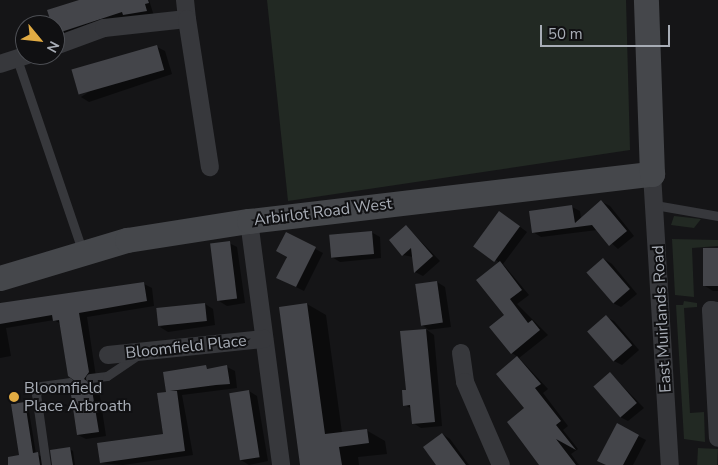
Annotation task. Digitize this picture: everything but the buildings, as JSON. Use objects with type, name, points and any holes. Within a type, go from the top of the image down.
[{"type":"main road","points":[[646,0],[652,174]]},
{"type":"main road","name":"Arbirlot Road West","points":[[0,278],[127,240],[249,221],[652,174]]},
{"type":"street","points":[[185,0],[210,167]]},
{"type":"street","points":[[65,42],[104,28],[187,19]]},
{"type":"street","points":[[0,64],[15,59]]},
{"type":"street","name":"East Muirlands Road","points":[[652,174],[670,465]]},
{"type":"street","name":"Bloomfield Place","points":[[249,221],[281,465]]},
{"type":"street","points":[[718,311],[711,310],[718,438]]},
{"type":"street","name":"Bloomfield Place","points":[[108,355],[264,339]]},
{"type":"street","points":[[461,354],[465,382],[501,465]]},
{"type":"lane","points":[[25,65],[83,253]]},
{"type":"lane","points":[[655,205],[718,216]]},
{"type":"lane","points":[[90,378],[106,376],[144,352]]},
{"type":"lane","points":[[46,465],[36,394],[41,386],[69,382]]},
{"type":"shaded area","points":[[267,0],[626,0],[630,150],[288,201]]},
{"type":"shaded area","points":[[674,216],[701,219],[694,228],[671,225]]},
{"type":"shaded area","points":[[672,239],[718,240],[718,246],[692,248],[694,297],[675,295]]},
{"type":"shaded area","points":[[684,301],[697,303],[697,307],[684,308],[690,413],[704,412],[705,442],[684,439],[676,305],[683,305]]},
{"type":"shaded area","points":[[698,448],[718,449],[717,465],[697,465]]},
{"type":"place","name":"Bloomfield Place Arbroath","points":[[14,397]]}]
